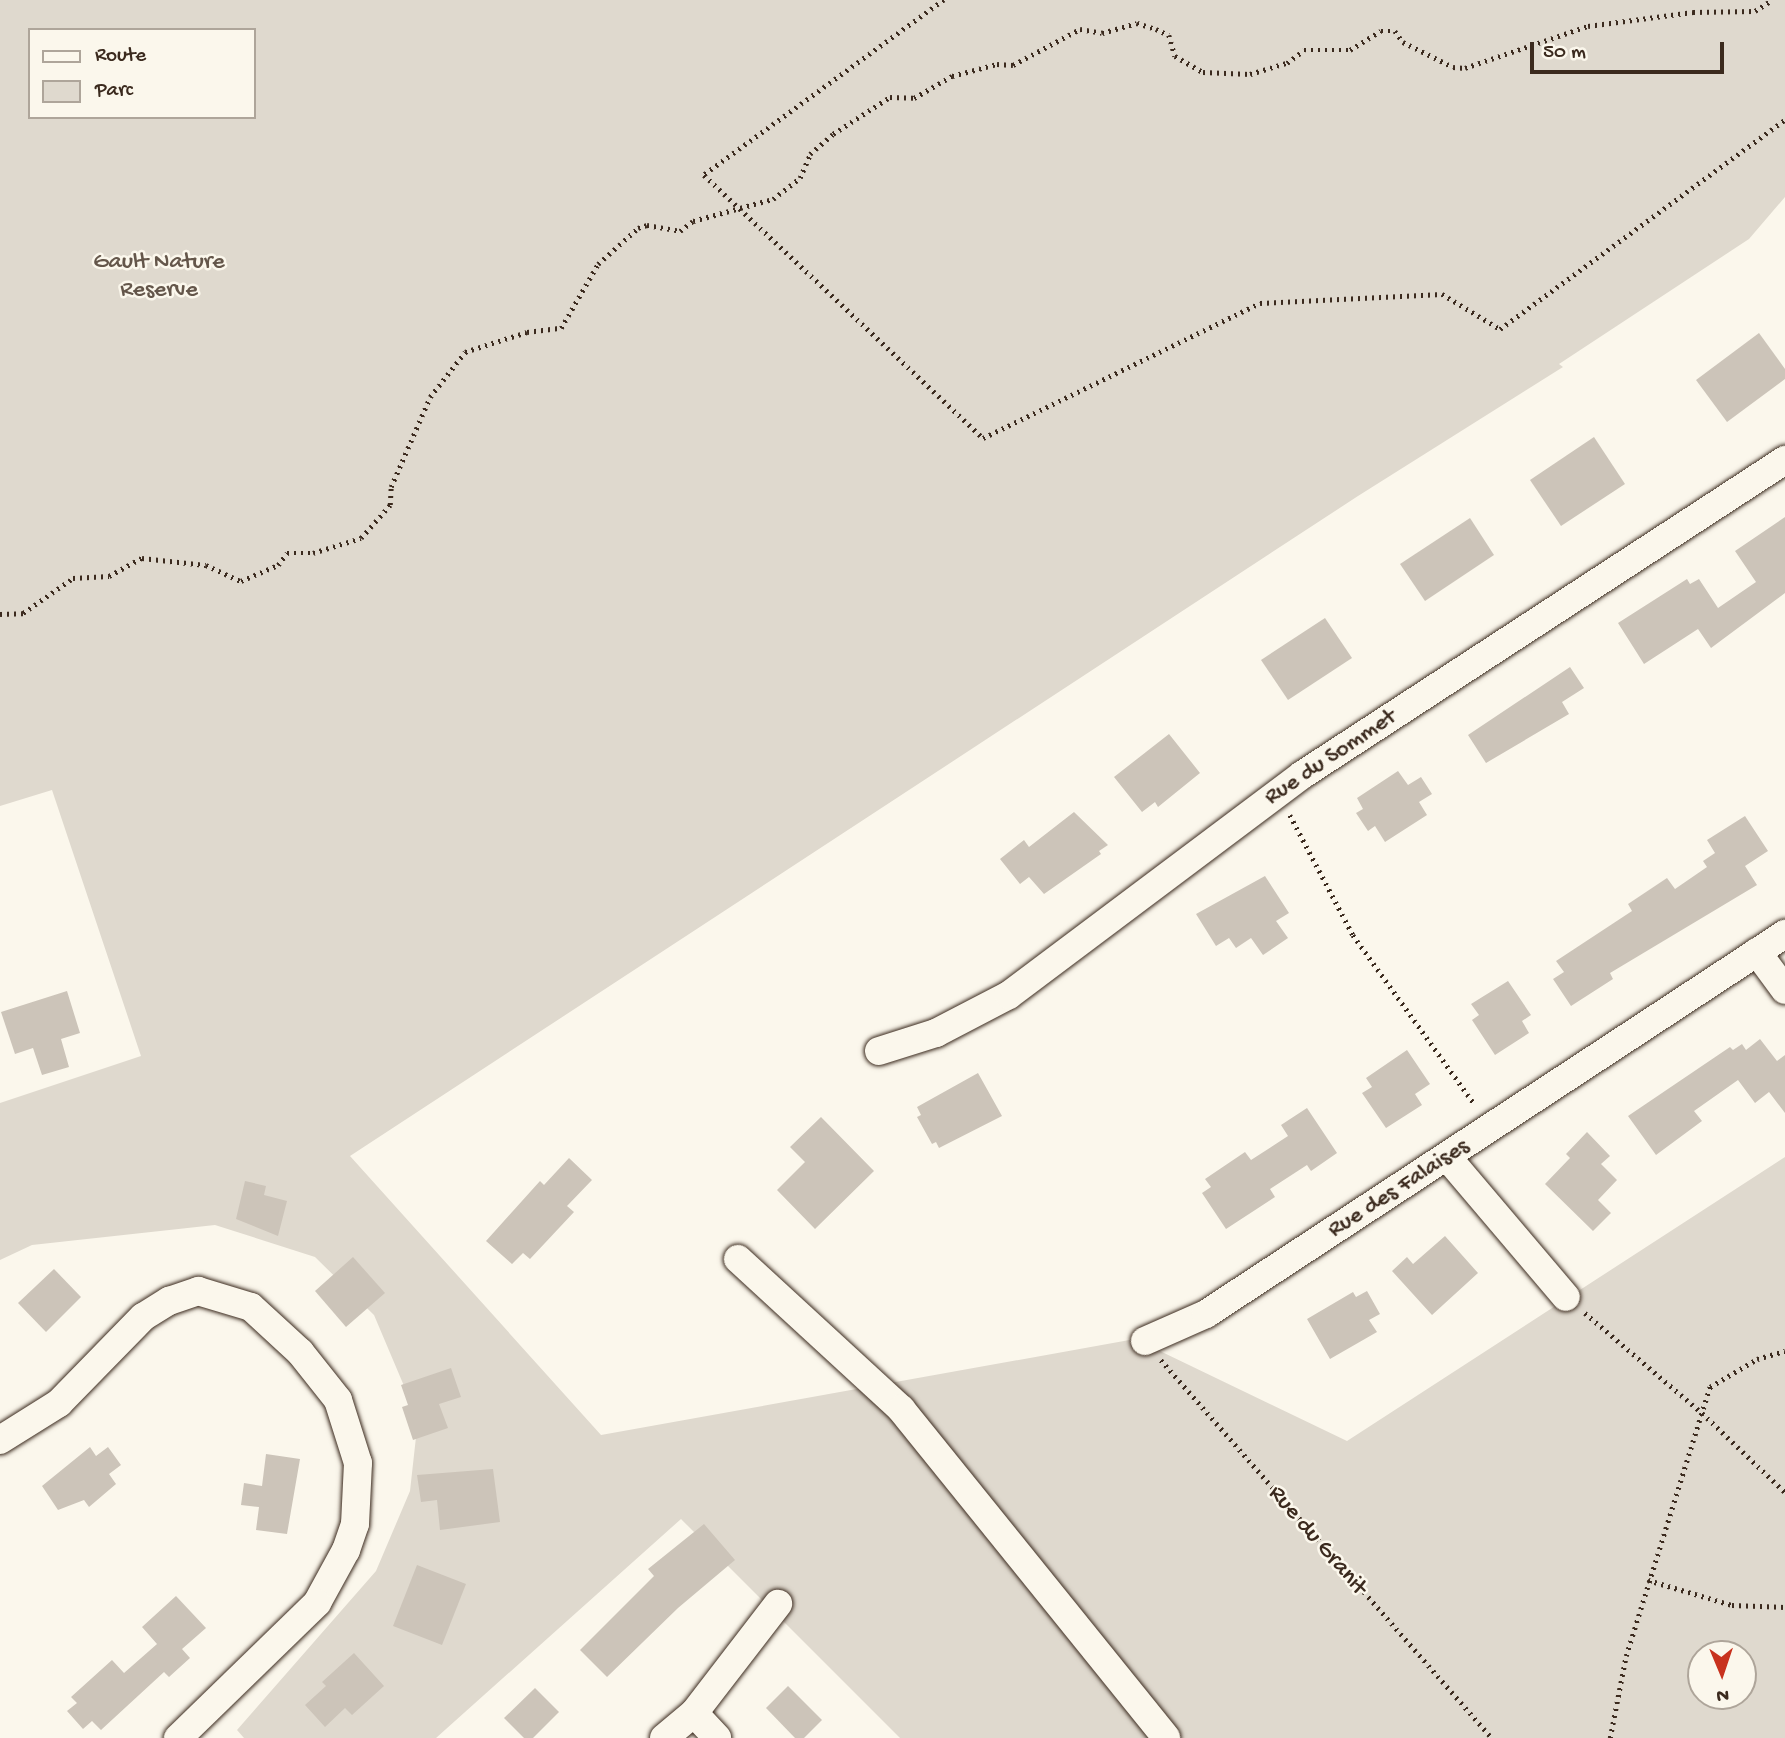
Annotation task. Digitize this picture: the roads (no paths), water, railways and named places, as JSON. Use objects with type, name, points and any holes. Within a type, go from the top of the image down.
[{"type":"street","name":"Rue du Sommet","points":[[879,1051],[936,1033],[1009,995],[1302,775],[1785,460]]},
{"type":"street","name":"Rue des Falaises","points":[[1145,1341],[1206,1314],[1448,1158],[1785,934]]},
{"type":"street","points":[[1757,951],[1785,990]]},
{"type":"street","points":[[1448,1158],[1566,1297]]},
{"type":"street","points":[[738,1259],[901,1409],[1166,1738]]},
{"type":"street","points":[[0,1440],[59,1403],[144,1317],[169,1301],[198,1291],[251,1307],[300,1352],[338,1400],[358,1463],[355,1524],[346,1550],[317,1603],[178,1738]]},
{"type":"street","points":[[664,1738],[694,1713],[778,1604]]},
{"type":"street","points":[[694,1713],[718,1738]]},
{"type":"park label","name":"Gault Nature Reserve","points":[[159,277]]}]
